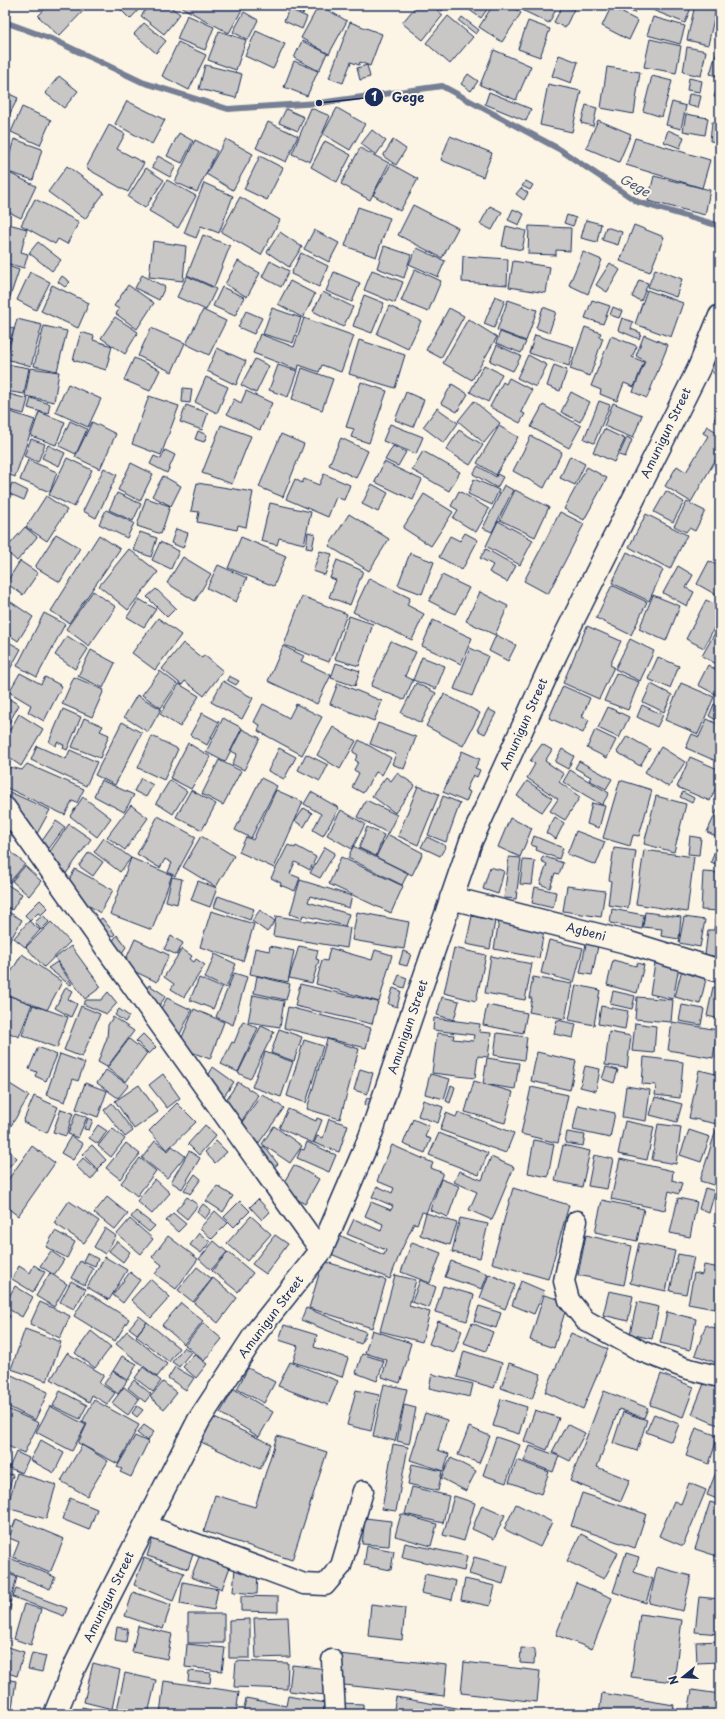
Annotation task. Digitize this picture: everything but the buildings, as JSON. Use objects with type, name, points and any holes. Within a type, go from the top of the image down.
[{"type":"main road","name":"Amunigun Street","points":[[55,1714],[84,1649],[199,1420],[258,1330],[321,1251],[370,1137],[471,841],[556,654],[699,368],[720,316]]},
{"type":"main road","name":"Agbeni","points":[[451,898],[626,942],[720,971]]},
{"type":"street","points":[[5,806],[321,1251]]},
{"type":"street","points":[[577,1221],[564,1281],[569,1300],[585,1320],[641,1351],[685,1368],[720,1377]]},
{"type":"street","points":[[145,1525],[304,1584],[325,1585],[341,1566],[363,1491]]},
{"type":"street","points":[[332,1660],[335,1714]]},
{"type":"waterway","name":"Gege","points":[[5,22],[54,40],[142,82],[228,109],[319,103],[442,86],[559,149],[638,202],[720,226]]},
{"type":"place","name":"Gege","points":[[319,103]]}]
